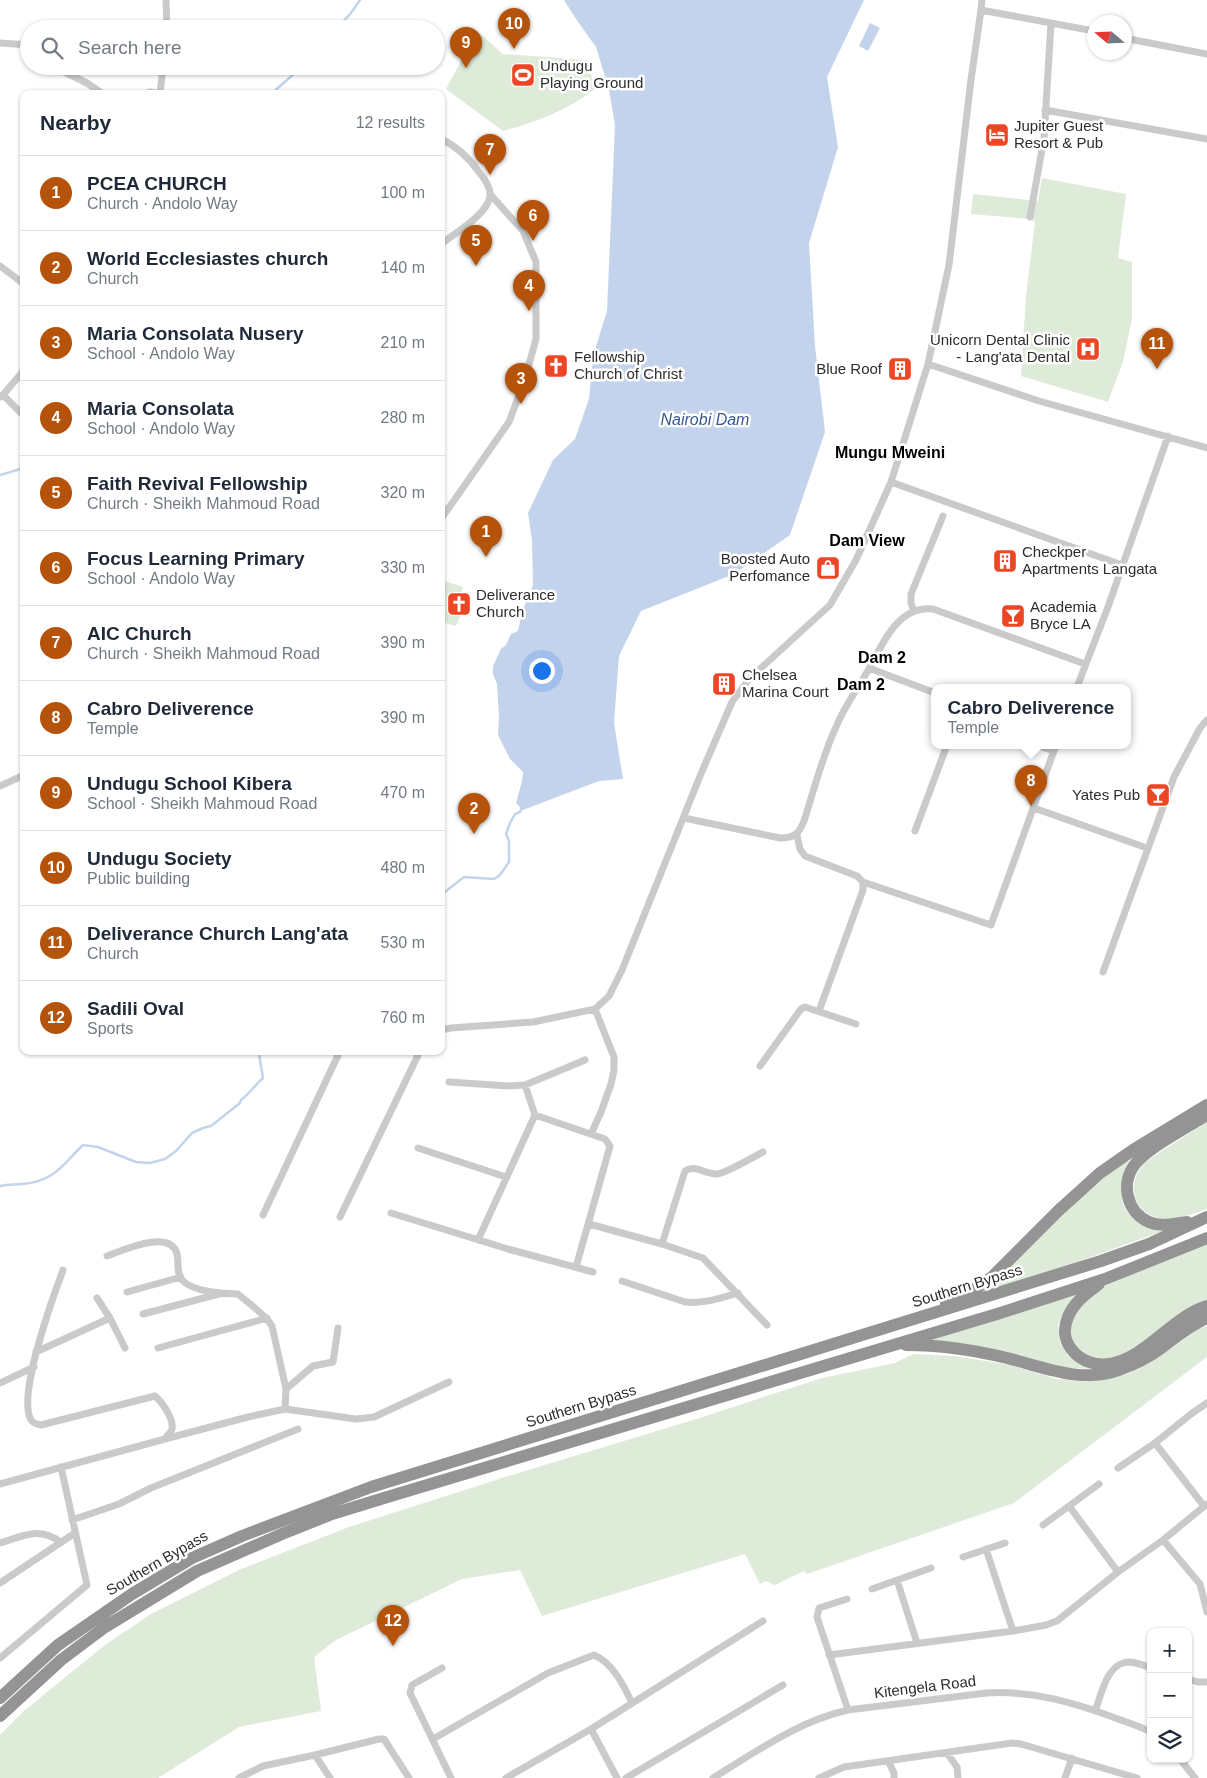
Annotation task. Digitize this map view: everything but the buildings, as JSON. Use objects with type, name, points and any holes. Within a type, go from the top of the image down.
[{"type":"highway","points":[[882,1330],[955,1300],[978,1287],[992,1277],[1058,1210],[1100,1173],[1133,1150],[1207,1105]]},
{"type":"highway","points":[[1204,1218],[1166,1224],[1150,1222],[1134,1210],[1129,1201],[1127,1187],[1134,1165],[1144,1156],[1207,1115]]},
{"type":"highway","name":"Southern Bypass","points":[[0,1698],[58,1645],[132,1594],[192,1558],[242,1536],[371,1487],[1102,1261],[1149,1244],[1204,1218]]},
{"type":"highway","name":"Southern Bypass","points":[[0,1716],[61,1660],[105,1628],[198,1571],[332,1514],[1105,1279],[1207,1238]]},
{"type":"highway","points":[[1105,1279],[1082,1297],[1072,1308],[1065,1327],[1065,1336],[1069,1346],[1080,1358],[1088,1363],[1111,1364],[1126,1358],[1146,1346],[1191,1313],[1207,1306]]},
{"type":"highway","points":[[893,1345],[961,1348],[1008,1358],[1056,1372],[1095,1375],[1117,1371],[1137,1362],[1159,1350],[1178,1335],[1207,1318]]},
{"type":"street","points":[[166,0],[167,20]]},
{"type":"street","points":[[445,1029],[533,1022],[595,1009],[609,996],[622,970],[700,776],[732,702],[749,679],[830,604],[856,560],[891,482],[928,364],[949,265],[982,0]]},
{"type":"street","points":[[981,10],[1087,30]]},
{"type":"street","points":[[1030,217],[1044,138],[1051,23]]},
{"type":"street","points":[[1132,40],[1207,54]]},
{"type":"street","points":[[0,44],[20,45]]},
{"type":"street","points":[[71,75],[98,90]]},
{"type":"street","points":[[160,90],[162,75]]},
{"type":"street","points":[[1045,110],[1207,139]]},
{"type":"street","points":[[445,141],[474,164],[483,177],[490,194],[523,232],[536,262],[536,339],[525,379],[509,422],[445,513]]},
{"type":"street","points":[[445,241],[482,211],[490,194]]},
{"type":"street","points":[[0,266],[20,281]]},
{"type":"street","points":[[928,364],[1039,401],[1207,448]]},
{"type":"street","points":[[20,375],[2,396],[20,412]]},
{"type":"street","points":[[1078,684],[1168,436]]},
{"type":"street","points":[[891,482],[1122,565]]},
{"type":"street","points":[[914,611],[911,603],[911,594],[943,516]]},
{"type":"street","points":[[684,818],[780,838],[797,835],[804,821],[836,725],[888,634],[904,617],[914,611],[922,608],[933,609],[1085,664]]},
{"type":"street","points":[[869,668],[931,691]]},
{"type":"street","points":[[1103,972],[1174,777],[1200,728],[1207,720]]},
{"type":"street","points":[[915,831],[946,749]]},
{"type":"street","points":[[797,835],[800,848],[805,856],[857,876],[864,882],[991,925],[1055,749]]},
{"type":"street","points":[[0,786],[20,777]]},
{"type":"street","points":[[1034,808],[1147,848]]},
{"type":"street","points":[[819,1011],[863,890],[864,882]]},
{"type":"street","points":[[760,1066],[801,1009],[808,1007],[856,1024]]},
{"type":"street","points":[[592,1134],[602,1112],[614,1070],[614,1057],[595,1009]]},
{"type":"street","points":[[263,1215],[338,1055]]},
{"type":"street","points":[[340,1217],[418,1055]]},
{"type":"street","points":[[449,1082],[508,1086],[525,1085],[585,1060]]},
{"type":"street","points":[[478,1240],[535,1115],[525,1085]]},
{"type":"street","points":[[535,1115],[606,1139],[610,1146],[576,1267]]},
{"type":"street","points":[[418,1148],[506,1177]]},
{"type":"street","points":[[662,1244],[685,1170],[692,1168],[719,1174],[763,1152]]},
{"type":"street","points":[[391,1213],[478,1240],[593,1272]]},
{"type":"street","points":[[589,1224],[662,1244],[703,1258],[767,1324]]},
{"type":"street","points":[[107,1256],[142,1244],[161,1241],[171,1246],[177,1252],[178,1271],[182,1280],[193,1287],[219,1294]]},
{"type":"street","points":[[63,1270],[36,1352],[28,1400],[28,1412],[31,1420],[34,1424],[41,1425],[155,1396],[163,1402],[172,1422],[172,1429],[165,1439]]},
{"type":"street","points":[[127,1292],[181,1277]]},
{"type":"street","points":[[622,1281],[690,1302],[702,1303],[738,1293]]},
{"type":"street","points":[[143,1314],[219,1294],[238,1294],[267,1318],[272,1326],[286,1389],[284,1409]]},
{"type":"street","points":[[97,1298],[110,1318],[125,1348]]},
{"type":"street","points":[[36,1352],[110,1318]]},
{"type":"street","points":[[158,1348],[267,1318]]},
{"type":"street","points":[[286,1389],[313,1366],[333,1362],[338,1328]]},
{"type":"street","points":[[0,1383],[34,1367]]},
{"type":"street","points":[[0,1484],[284,1409],[356,1419],[374,1417],[449,1382]]},
{"type":"street","points":[[1118,1468],[1155,1443],[1207,1403]]},
{"type":"street","points":[[72,1520],[118,1504],[152,1488],[298,1428]]},
{"type":"street","points":[[829,1655],[1013,1630],[1046,1625],[1057,1621],[1118,1572],[1163,1540],[1205,1505],[1155,1443]]},
{"type":"street","points":[[0,1658],[87,1585],[61,1467]]},
{"type":"street","points":[[0,1477],[8,1482]]},
{"type":"street","points":[[1043,1526],[1099,1484]]},
{"type":"street","points":[[1069,1506],[1118,1572]]},
{"type":"street","points":[[0,1543],[32,1533],[52,1536],[61,1542]]},
{"type":"street","points":[[0,1583],[75,1533]]},
{"type":"street","points":[[1163,1540],[1204,1583],[1207,1612]]},
{"type":"street","points":[[963,1557],[1005,1543]]},
{"type":"street","points":[[986,1549],[1013,1630]]},
{"type":"street","points":[[872,1589],[931,1568]]},
{"type":"street","points":[[898,1580],[917,1643]]},
{"type":"street","points":[[847,1599],[821,1607],[817,1613],[817,1621],[848,1710]]},
{"type":"street","points":[[506,1778],[591,1729],[764,1621]]},
{"type":"street","points":[[433,1740],[548,1673],[594,1655],[604,1659],[623,1685],[632,1704]]},
{"type":"street","points":[[1095,1710],[1109,1674],[1117,1666],[1124,1662],[1133,1662],[1147,1667]]},
{"type":"street","points":[[442,1668],[412,1685],[410,1693],[451,1778]]},
{"type":"street","points":[[1192,1680],[1207,1682]]},
{"type":"street","points":[[626,1778],[783,1685]]},
{"type":"street","name":"Kitengela Road","points":[[713,1778],[792,1730],[832,1713],[1003,1692],[1048,1698],[1095,1710],[1147,1730]]},
{"type":"street","points":[[591,1729],[617,1778]]},
{"type":"street","points":[[239,1778],[263,1766],[315,1756],[384,1739],[409,1778]]},
{"type":"street","points":[[819,1778],[844,1767],[1012,1743],[1072,1758],[1137,1778]]},
{"type":"street","points":[[947,1753],[957,1767],[958,1778]]},
{"type":"street","points":[[315,1756],[330,1778]]},
{"type":"street","points":[[1065,1778],[1072,1758]]},
{"type":"street","points":[[888,1761],[894,1773],[894,1778]]},
{"type":"street","points":[[1183,1763],[1195,1778]]},
{"type":"green space","name":"Undugu Playing Ground","points":[[477,31],[503,54],[587,60],[595,89],[574,103],[551,114],[528,124],[503,131],[446,89]]},
{"type":"green space","points":[[1042,178],[1126,194],[1118,258],[1132,262],[1132,319],[1123,362],[1108,402],[1021,376],[1026,296],[1035,222],[1030,219],[971,214],[973,194],[1038,201]]},
{"type":"green space","points":[[445,581],[463,587],[456,609],[461,615],[456,626],[445,623]]},
{"type":"green space","points":[[1207,1122],[1207,1209],[1171,1219],[1149,1215],[1142,1209],[1134,1195],[1134,1186],[1140,1169],[1151,1158]]},
{"type":"green space","points":[[1125,1160],[1132,1164],[1122,1195],[1127,1211],[1137,1220],[1163,1231],[1027,1280],[965,1296]]},
{"type":"green space","points":[[1207,1242],[1207,1302],[1123,1355],[1104,1359],[1087,1356],[1074,1345],[1069,1329],[1074,1314],[1085,1301],[1107,1285]]},
{"type":"green space","points":[[1088,1289],[1067,1307],[1058,1324],[1060,1342],[1068,1356],[1093,1369],[1072,1368],[914,1341]]},
{"type":"green space","points":[[1207,1326],[1207,1357],[1014,1503],[807,1574],[804,1571],[775,1585],[766,1581],[760,1584],[745,1554],[542,1616],[520,1570],[462,1579],[336,1640],[314,1657],[321,1711],[239,1727],[158,1778],[0,1778],[0,1735],[25,1710],[105,1645],[151,1614],[241,1569],[349,1527],[822,1378],[895,1363],[913,1354],[955,1356],[1010,1365],[1057,1379],[1086,1382],[1128,1374],[1150,1363],[1199,1329]]},
{"type":"water","name":"Nairobi Dam","points":[[564,0],[864,0],[827,77],[838,147],[809,243],[815,346],[825,432],[790,535],[734,574],[641,611],[619,656],[614,723],[623,779],[599,781],[523,810],[516,803],[523,772],[510,759],[498,735],[497,684],[493,674],[493,666],[511,634],[518,631],[522,612],[533,585],[532,541],[528,513],[553,460],[575,439],[589,399],[593,356],[607,311],[615,125],[609,90],[596,47]]},
{"type":"water","points":[[870,23],[880,28],[868,51],[859,46]]},
{"type":"waterway","points":[[344,20],[360,0]]},
{"type":"waterway","points":[[276,90],[293,75]]},
{"type":"waterway","points":[[0,475],[20,469]]},
{"type":"waterway","points":[[445,892],[464,877],[494,879],[500,875],[509,862],[509,841],[506,834],[515,814],[520,812],[522,807]]},
{"type":"waterway","points":[[0,1186],[34,1182],[51,1176],[83,1145],[98,1147],[136,1162],[150,1163],[165,1159],[176,1151],[192,1133],[211,1126],[240,1103],[263,1078],[259,1055]]},
{"type":"place","name":"Undugu Society","points":[[514,49]]},
{"type":"place","name":"Undugu School Kibera","points":[[466,68]]},
{"type":"place","name":"Undugu Playing Ground","points":[[523,75]]},
{"type":"place","name":"Jupiter Guest Resort & Pub","points":[[997,135]]},
{"type":"place","name":"AIC Church","points":[[490,175]]},
{"type":"place","name":"Focus Learning Primary","points":[[533,241]]},
{"type":"place","name":"Faith Revival Fellowship","points":[[476,266]]},
{"type":"place","name":"Maria Consolata","points":[[529,311]]},
{"type":"place","name":"Unicorn Dental Clinic - Lang'ata Dental","points":[[1088,349]]},
{"type":"place","name":"Fellowship Church of Christ","points":[[556,366]]},
{"type":"place","name":"Blue Roof","points":[[900,369]]},
{"type":"place","name":"Deliverance Church Lang'ata","points":[[1157,369]]},
{"type":"place","name":"Maria Consolata Nusery","points":[[521,404]]},
{"type":"place","name":"PCEA CHURCH","points":[[486,557]]},
{"type":"place","name":"Checkper Apartments Langata","points":[[1005,561]]},
{"type":"place","name":"Boosted Auto Perfomance","points":[[828,568]]},
{"type":"place","name":"Deliverance Church","points":[[459,604]]},
{"type":"place","name":"Academia Bryce LA","points":[[1013,616]]},
{"type":"place","name":"Chelsea Marina Court","points":[[724,684]]},
{"type":"place","name":"Yates Pub","points":[[1158,795]]},
{"type":"place","name":"Cabro Deliverence","points":[[1031,806]]},
{"type":"place","name":"World Ecclesiastes church","points":[[474,834]]},
{"type":"place","name":"Sadili Oval","points":[[393,1646]]},
{"type":"district","name":"Mungu Mweini","points":[[890,452]]},
{"type":"district","name":"Dam View","points":[[867,540]]},
{"type":"district","name":"Dam 2","points":[[882,657]]},
{"type":"district","name":"Dam 2","points":[[861,684]]}]
